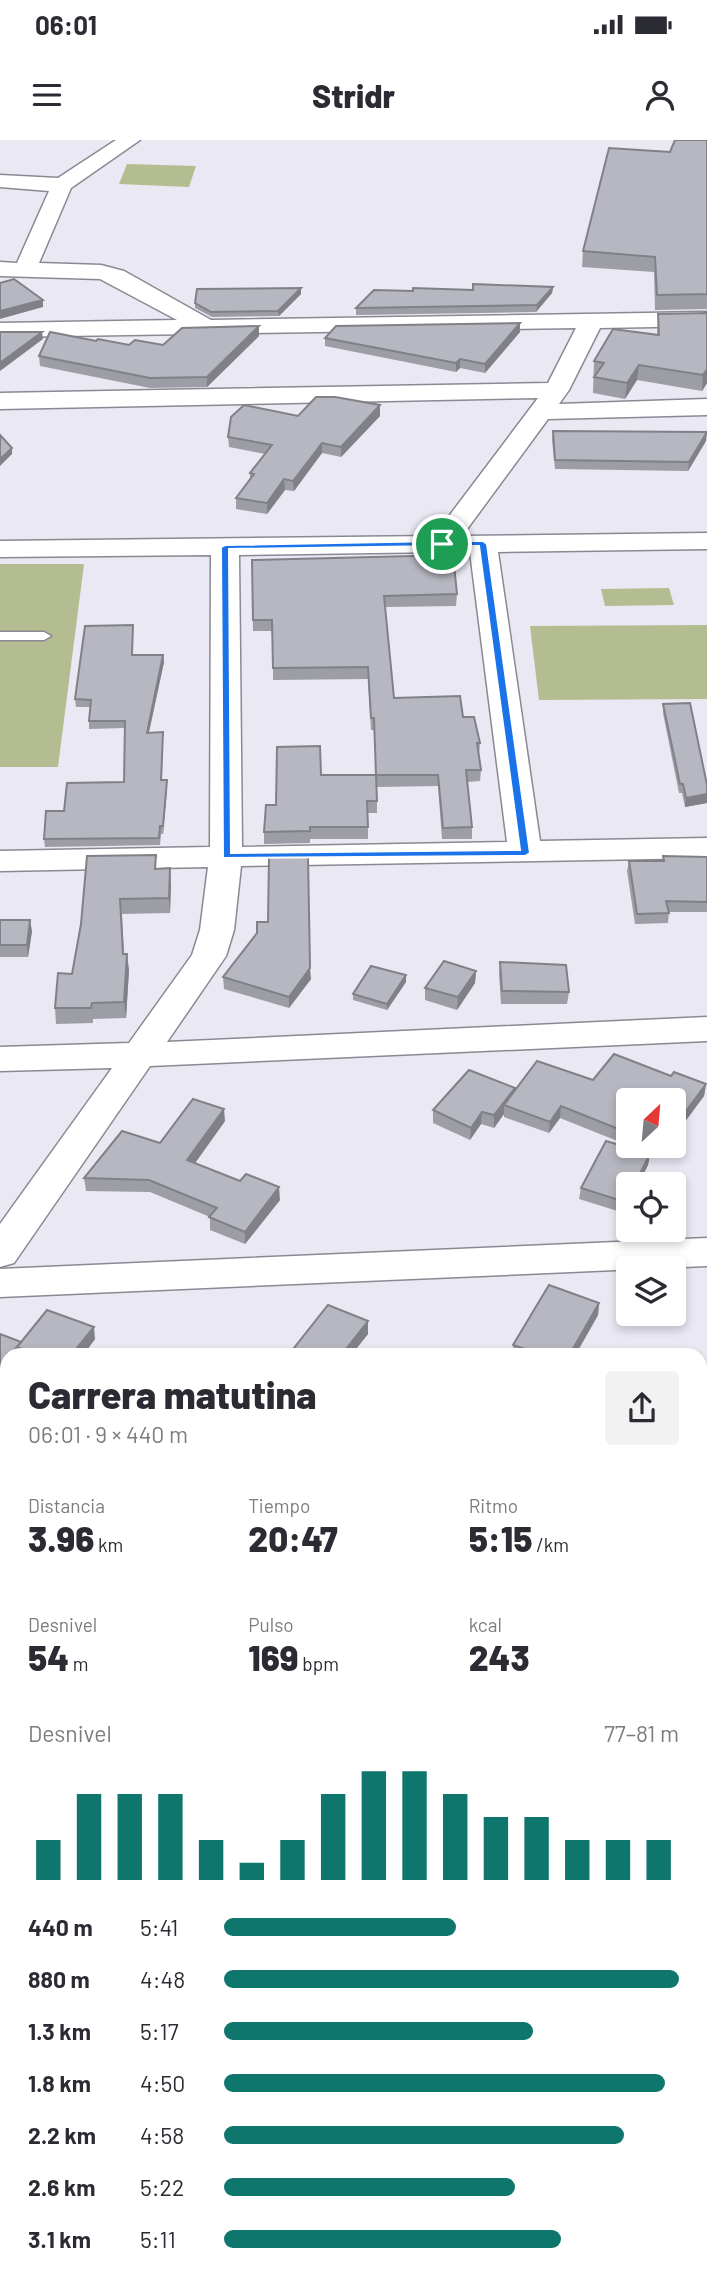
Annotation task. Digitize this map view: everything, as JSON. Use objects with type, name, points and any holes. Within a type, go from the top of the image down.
[{"type":"street","points":[[25,270],[62,185],[130,140]]},
{"type":"street","points":[[0,181],[62,185]]},
{"type":"street","points":[[0,269],[101,272],[116,276],[207,327]]},
{"type":"street","points":[[0,330],[707,319]]},
{"type":"street","points":[[442,544],[557,390],[591,321]]},
{"type":"street","points":[[0,401],[557,390]]},
{"type":"street","points":[[541,412],[707,407]]},
{"type":"street","points":[[0,549],[707,541]]},
{"type":"street","points":[[483,544],[525,853]]},
{"type":"street","points":[[0,1253],[209,957],[217,930],[226,856],[225,547]]},
{"type":"street","points":[[0,861],[707,848]]},
{"type":"street","points":[[0,1059],[707,1029]]},
{"type":"street","points":[[0,1283],[707,1252]]},
{"type":"lane","points":[[0,636],[44,636]]},
{"type":"green space","points":[[127,164],[196,166],[189,187],[119,184]]},
{"type":"green space","points":[[0,564],[84,564],[58,767],[0,767]]},
{"type":"green space","points":[[669,588],[674,605],[605,606],[601,589]]},
{"type":"green space","points":[[707,625],[707,699],[539,700],[530,626]]},
{"type":"building","points":[[675,140],[707,140],[707,294],[657,295],[655,257],[583,251],[609,148],[670,152]]},
{"type":"building","points":[[14,279],[43,300],[0,311],[0,283]]},
{"type":"building","points":[[473,284],[553,287],[537,305],[356,308],[374,290],[473,290]]},
{"type":"building","points":[[301,288],[278,311],[211,312],[195,303],[197,289]]},
{"type":"building","points":[[707,313],[707,369],[703,375],[639,365],[627,383],[594,377],[604,363],[594,361],[613,329],[659,335],[658,314]]},
{"type":"building","points":[[520,323],[485,364],[460,359],[456,363],[325,338],[336,326]]},
{"type":"building","points":[[259,326],[207,377],[150,378],[39,356],[50,332],[129,345],[135,340],[163,345],[182,328]]},
{"type":"building","points":[[0,332],[42,332],[0,363]]},
{"type":"building","points":[[316,397],[335,397],[380,405],[341,447],[322,443],[293,481],[284,479],[267,503],[236,498],[254,474],[250,473],[272,445],[228,437],[231,417],[244,405],[298,416]]},
{"type":"building","points":[[553,431],[707,432],[689,462],[555,460]]},
{"type":"building","points":[[0,435],[12,448],[0,459]]},
{"type":"building","points":[[453,555],[457,594],[384,596],[394,698],[460,696],[463,717],[474,717],[480,743],[477,743],[481,770],[466,770],[472,827],[443,828],[438,775],[376,775],[374,718],[371,718],[368,667],[273,668],[272,620],[253,620],[252,560]]},
{"type":"building","points":[[133,625],[132,655],[163,655],[147,733],[163,732],[161,780],[167,780],[163,826],[160,826],[159,838],[44,839],[46,811],[64,811],[67,783],[124,782],[125,721],[89,721],[91,700],[75,699],[85,626]]},
{"type":"building","points":[[690,703],[707,794],[686,798],[683,784],[680,784],[663,704]]},
{"type":"building","points":[[320,746],[321,775],[376,775],[377,801],[367,801],[368,827],[310,827],[310,831],[264,832],[266,805],[276,805],[277,747]]},
{"type":"building","points":[[156,855],[155,869],[170,868],[169,898],[120,899],[123,954],[127,954],[124,1002],[92,1003],[91,1008],[55,1008],[58,973],[72,974],[81,924],[87,856]]},
{"type":"building","points":[[308,856],[310,968],[289,997],[223,977],[257,933],[257,922],[268,922],[269,857]]},
{"type":"building","points":[[663,856],[707,857],[707,902],[666,901],[669,913],[637,914],[629,861],[664,861]]},
{"type":"building","points":[[0,920],[30,920],[27,945],[0,945]]},
{"type":"building","points":[[444,961],[476,971],[458,997],[425,988]]},
{"type":"building","points":[[500,962],[566,965],[569,992],[502,991]]},
{"type":"building","points":[[371,966],[406,975],[387,1004],[353,994]]},
{"type":"building","points":[[614,1054],[671,1076],[674,1072],[706,1084],[686,1111],[686,1088],[616,1088],[616,1128],[561,1106],[550,1122],[504,1105],[537,1061],[593,1080]]},
{"type":"building","points":[[469,1070],[515,1088],[494,1115],[482,1112],[471,1128],[433,1110]]},
{"type":"building","points":[[193,1099],[224,1109],[187,1160],[240,1181],[246,1174],[279,1187],[245,1232],[209,1217],[217,1208],[149,1180],[84,1178],[122,1131],[160,1143]]},
{"type":"building","points":[[606,1141],[616,1144],[616,1158],[648,1158],[641,1172],[616,1172],[616,1199],[581,1188]]},
{"type":"building","points":[[549,1285],[599,1303],[573,1348],[522,1348],[513,1345]]},
{"type":"building","points":[[328,1305],[368,1321],[347,1348],[294,1348]]},
{"type":"building","points":[[47,1310],[94,1327],[77,1348],[17,1347]]},
{"type":"building","points":[[0,1334],[21,1342],[16,1348],[0,1348]]},
{"type":"route","points":[[442,544],[483,544],[525,853],[226,856],[225,547],[442,544]]}]
